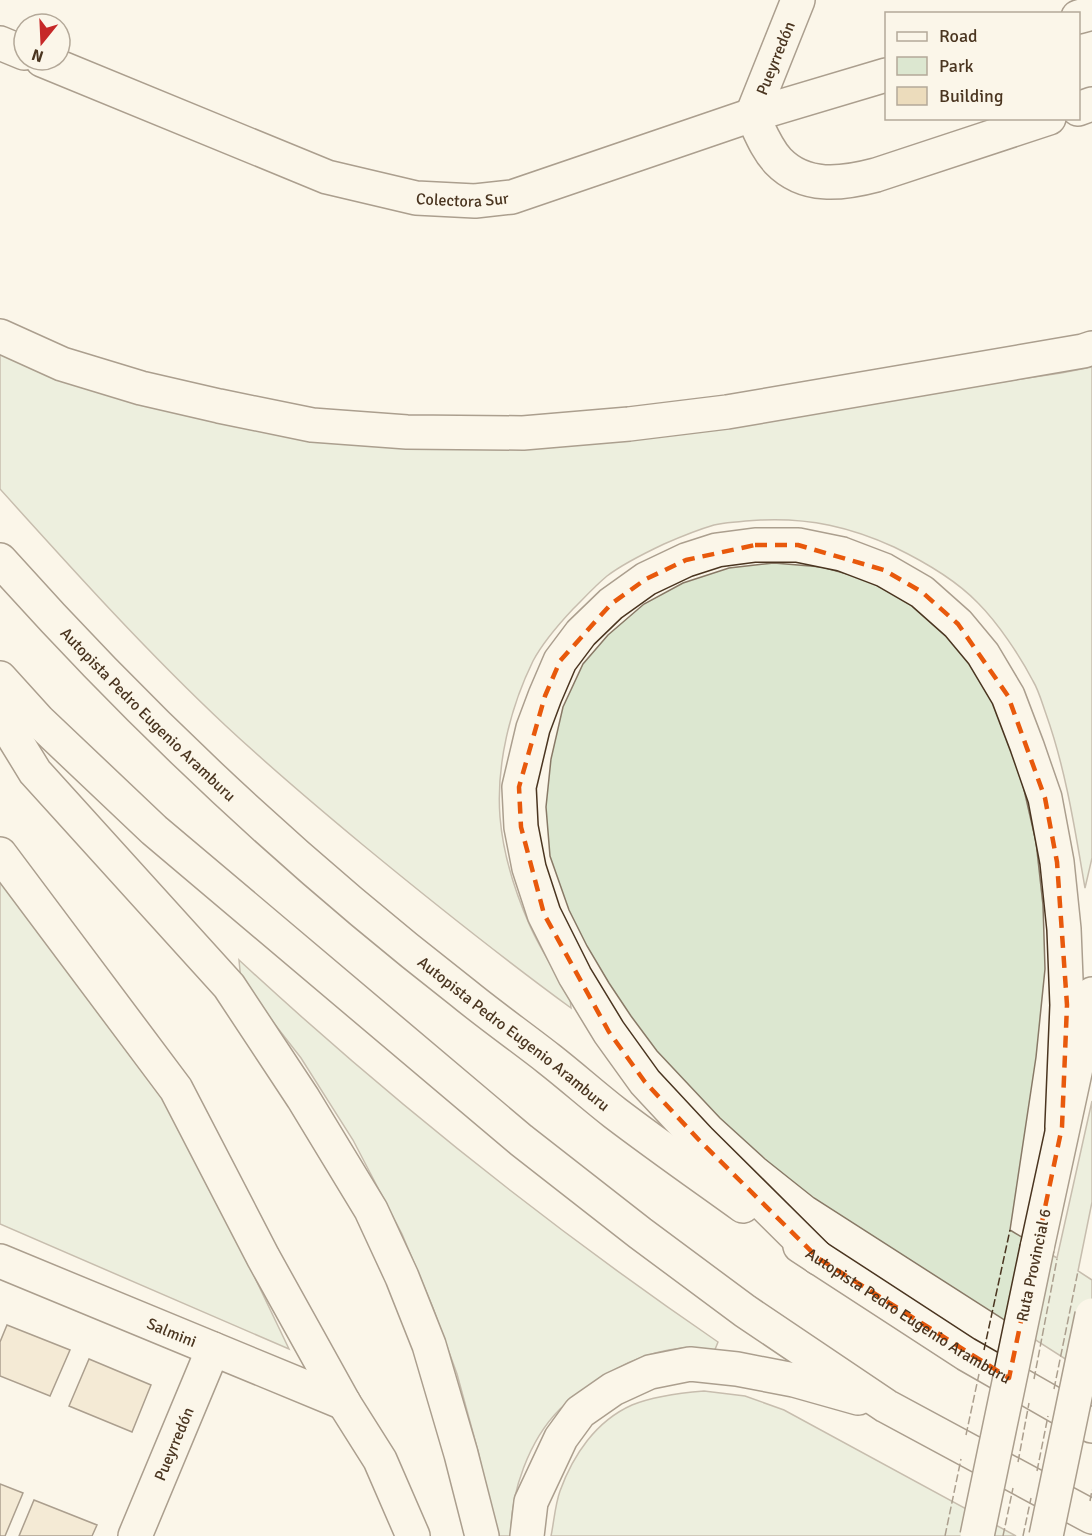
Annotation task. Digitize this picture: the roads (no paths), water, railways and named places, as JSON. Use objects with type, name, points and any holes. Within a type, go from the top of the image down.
[{"type":"main road","name":"Pueyrredón","points":[[752,115],[798,0]]},
{"type":"main road","name":"Colectora Sur","points":[[71,72],[327,177],[416,198],[475,201],[512,197],[752,115],[885,75]]},
{"type":"main road","points":[[752,115],[767,146],[777,160],[793,173],[826,182],[852,181],[876,175],[1043,120]]},
{"type":"main road","points":[[0,336],[62,364],[141,388],[219,406],[312,425],[419,432],[523,433],[629,424],[728,412],[968,372],[1092,348]]},
{"type":"main road","points":[[818,1258],[699,1140],[645,1082],[609,1032],[575,976],[544,914],[529,868],[521,827],[519,788],[533,728],[545,696],[560,662],[581,633],[611,604],[646,579],[686,560],[717,550],[755,544],[798,545],[842,554],[884,570],[922,592],[958,624],[983,654],[1008,696],[1027,746],[1045,798],[1057,862],[1064,929],[1066,1005],[1062,1127]]},
{"type":"main road","name":"Autopista Pedro Eugenio Aramburu","points":[[0,560],[53,620],[141,710],[231,796],[372,919],[462,993],[552,1061],[613,1111],[818,1258],[966,1354],[1092,1426]]},
{"type":"main road","points":[[0,678],[39,721],[154,830],[521,1140],[640,1233],[745,1311],[886,1406],[1092,1517]]},
{"type":"main road","points":[[0,715],[35,772],[229,986],[303,1098],[371,1210],[402,1277],[429,1345],[482,1536]]},
{"type":"main road","points":[[0,854],[176,1089],[263,1257],[344,1403],[380,1460],[413,1536]]},
{"type":"main road","name":"Ruta Provincial 6","points":[[977,1536],[1036,1248],[1092,994]]},
{"type":"main road","name":"Salmini","points":[[0,1261],[344,1403]]},
{"type":"main road","points":[[1046,1536],[1092,1316]]},
{"type":"main road","name":"Pueyrredón","points":[[135,1536],[213,1349]]},
{"type":"main road","points":[[527,1536],[531,1502],[561,1438],[580,1412],[613,1389],[650,1372],[690,1365],[737,1369],[794,1380],[886,1406]]}]
